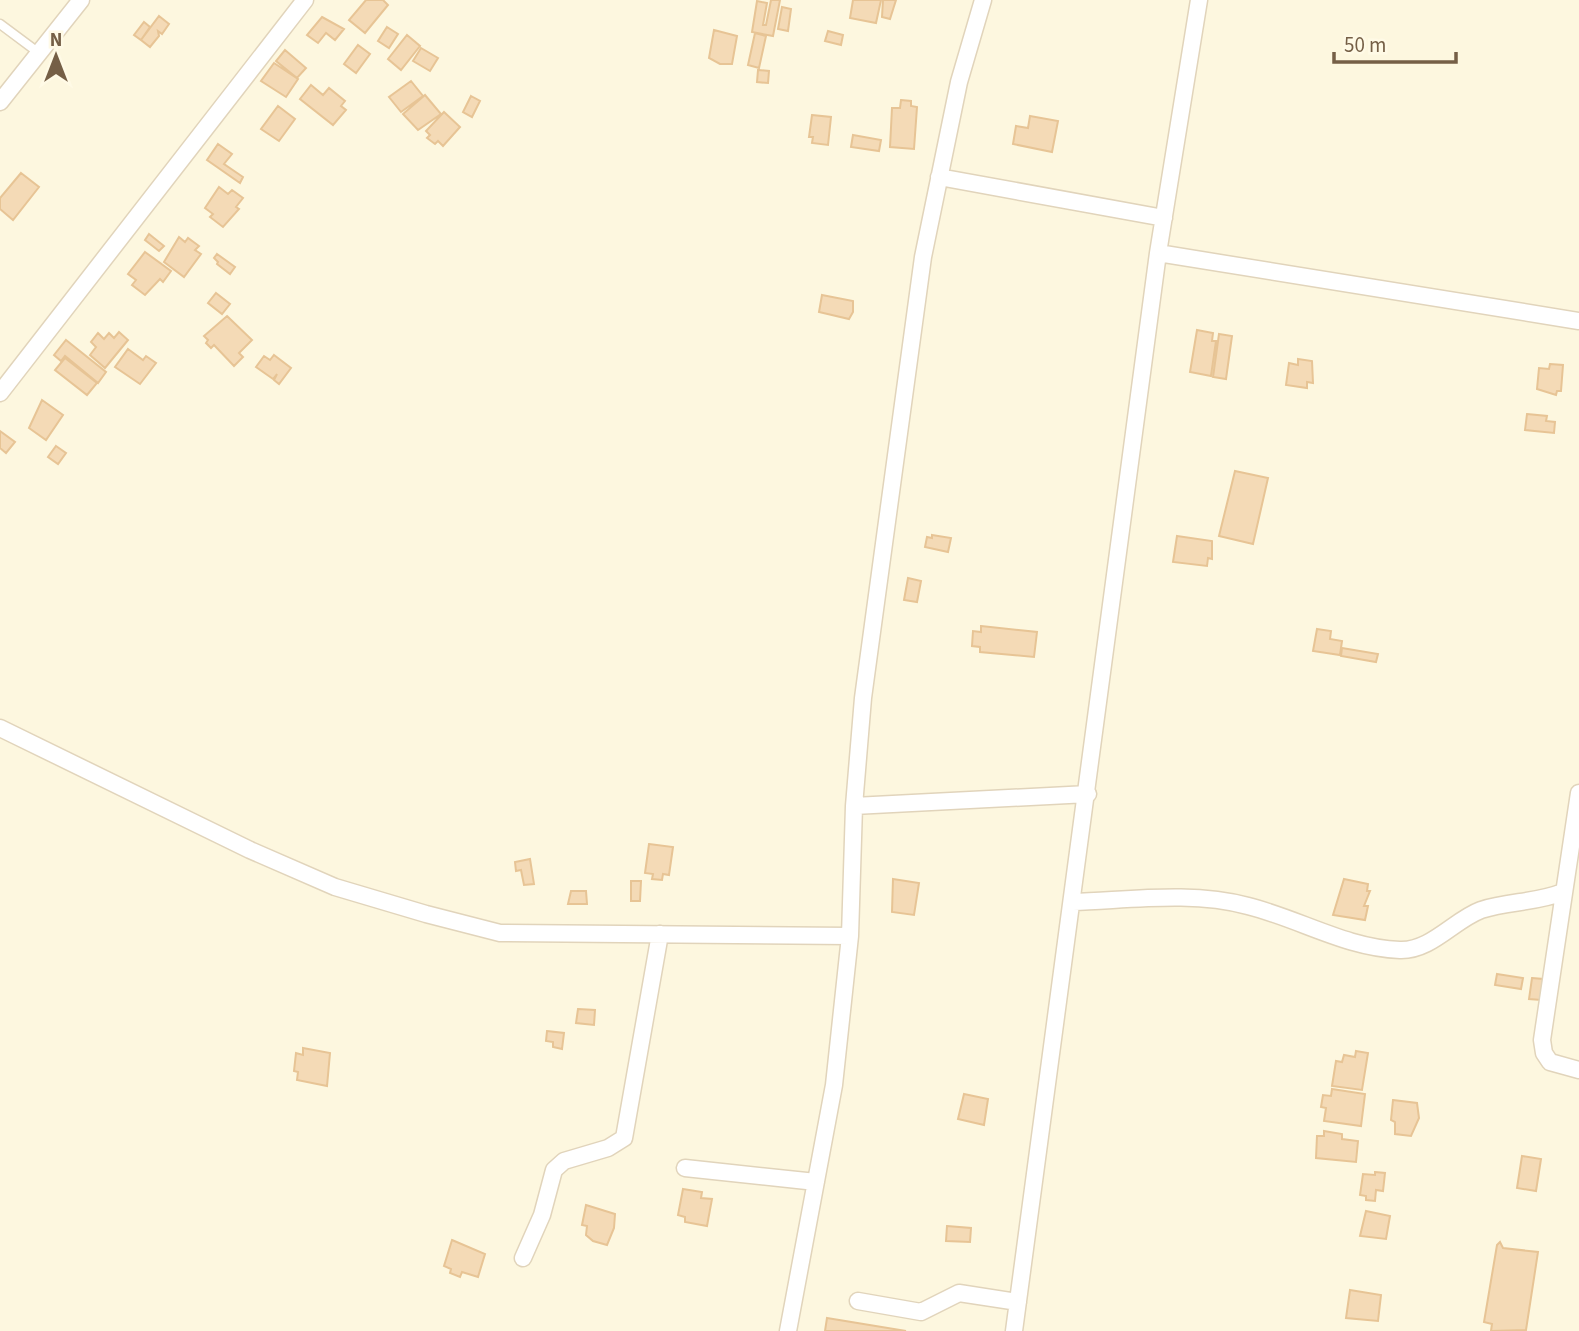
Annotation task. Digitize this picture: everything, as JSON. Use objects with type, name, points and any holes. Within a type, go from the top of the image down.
[{"type":"street","points":[[0,102],[81,0]]},
{"type":"street","points":[[0,393],[305,0]]},
{"type":"street","points":[[788,1331],[834,1085],[850,936],[854,806],[863,698],[923,257],[959,82],[984,0]]},
{"type":"street","points":[[1014,1331],[1088,794],[1158,253],[1199,0]]},
{"type":"street","points":[[939,177],[1164,218]]},
{"type":"street","points":[[1158,253],[1579,321]]},
{"type":"street","points":[[0,728],[250,850],[335,887],[500,933],[850,936]]},
{"type":"street","points":[[1579,793],[1542,1041],[1544,1053],[1550,1062],[1579,1070]]},
{"type":"street","points":[[854,806],[1088,794]]},
{"type":"street","points":[[1073,902],[1210,898],[1277,914],[1358,945],[1403,950],[1420,946],[1483,910],[1535,902],[1563,892]]},
{"type":"street","points":[[523,1258],[542,1215],[554,1170],[564,1161],[608,1148],[624,1138],[660,934]]},
{"type":"street","points":[[685,1168],[816,1182]]},
{"type":"street","points":[[858,1301],[921,1312],[959,1293],[1018,1302]]},
{"type":"lane","points":[[0,24],[39,53]]},
{"type":"building","points":[[366,0],[383,0],[388,5],[365,33],[349,20]]},
{"type":"building","points":[[771,0],[780,0],[773,36],[752,32],[757,1],[767,3],[763,25],[766,25]]},
{"type":"building","points":[[853,0],[881,0],[876,23],[850,18]]},
{"type":"building","points":[[883,0],[896,0],[890,19],[882,17]]},
{"type":"building","points":[[782,7],[791,9],[788,31],[778,29]]},
{"type":"building","points":[[159,16],[169,24],[162,34],[158,31],[159,36],[150,47],[141,40]]},
{"type":"building","points":[[322,17],[344,29],[335,40],[326,33],[318,43],[307,35]]},
{"type":"building","points":[[144,22],[150,27],[141,40],[134,35]]},
{"type":"building","points":[[387,27],[398,34],[389,48],[378,41]]},
{"type":"building","points":[[714,30],[737,36],[732,64],[720,64],[709,58]]},
{"type":"building","points":[[828,31],[843,35],[841,45],[825,41]]},
{"type":"building","points":[[755,33],[766,36],[759,68],[748,65]]},
{"type":"building","points":[[407,35],[420,46],[401,70],[388,59]]},
{"type":"building","points":[[358,45],[370,54],[356,73],[344,64]]},
{"type":"building","points":[[421,48],[438,58],[430,71],[413,61]]},
{"type":"building","points":[[285,50],[306,68],[297,78],[276,61]]},
{"type":"building","points":[[274,63],[298,79],[286,97],[261,81]]},
{"type":"building","points":[[758,70],[769,71],[768,83],[757,82]]},
{"type":"building","points":[[411,81],[423,96],[401,112],[389,97]]},
{"type":"building","points":[[311,85],[323,95],[329,88],[345,101],[341,106],[346,110],[333,125],[300,99]]},
{"type":"building","points":[[425,95],[441,114],[418,130],[403,114]]},
{"type":"building","points":[[471,96],[480,101],[472,117],[463,112]]},
{"type":"building","points":[[901,100],[911,101],[911,106],[917,107],[914,149],[890,147],[892,108],[900,108]]},
{"type":"building","points":[[278,106],[295,119],[279,141],[261,129]]},
{"type":"building","points":[[444,112],[460,127],[443,146],[438,141],[435,144],[427,138],[430,135],[426,131]]},
{"type":"building","points":[[812,115],[831,117],[828,145],[812,143],[813,137],[809,137]]},
{"type":"building","points":[[1030,116],[1058,121],[1052,152],[1013,144],[1016,126],[1028,128]]},
{"type":"building","points":[[853,135],[881,140],[879,151],[851,147]]},
{"type":"building","points":[[218,144],[232,154],[224,164],[243,177],[240,183],[207,160]]},
{"type":"building","points":[[21,173],[39,187],[13,220],[0,209],[0,198]]},
{"type":"building","points":[[219,187],[228,194],[232,190],[243,198],[236,207],[239,209],[223,227],[210,217],[213,214],[205,208]]},
{"type":"building","points":[[149,234],[164,246],[159,251],[145,240]]},
{"type":"building","points":[[179,237],[185,242],[188,238],[199,246],[195,250],[201,254],[184,277],[164,262]]},
{"type":"building","points":[[145,252],[171,271],[163,282],[160,279],[145,295],[132,285],[136,280],[128,274]]},
{"type":"building","points":[[217,254],[235,267],[230,274],[217,264],[214,258]]},
{"type":"building","points":[[216,293],[230,304],[222,314],[208,303]]},
{"type":"building","points":[[822,295],[853,301],[853,312],[849,319],[819,312]]},
{"type":"building","points":[[227,316],[252,340],[239,353],[243,357],[234,366],[214,345],[211,348],[206,343],[208,340],[204,336]]},
{"type":"building","points":[[1197,330],[1213,333],[1212,341],[1216,341],[1211,376],[1190,372]]},
{"type":"building","points":[[119,332],[128,340],[105,368],[90,355],[96,347],[91,342],[98,333],[104,339],[109,333],[114,338]]},
{"type":"building","points":[[1219,334],[1232,336],[1226,379],[1213,377]]},
{"type":"building","points":[[66,340],[106,372],[98,383],[65,356],[61,361],[54,355]]},
{"type":"building","points":[[128,349],[143,360],[146,356],[156,363],[140,384],[115,367]]},
{"type":"building","points":[[274,355],[291,368],[279,384],[274,380],[277,374],[273,379],[256,367],[264,356],[270,360]]},
{"type":"building","points":[[65,358],[97,383],[87,395],[55,370]]},
{"type":"building","points":[[1298,359],[1312,361],[1313,383],[1307,382],[1307,388],[1286,385],[1289,363],[1298,365]]},
{"type":"building","points":[[1550,364],[1563,365],[1561,391],[1557,391],[1556,395],[1537,389],[1539,368],[1549,369]]},
{"type":"building","points":[[42,400],[63,415],[46,440],[29,428]]},
{"type":"building","points":[[1527,414],[1547,416],[1546,421],[1555,422],[1554,433],[1525,430]]},
{"type":"building","points":[[0,431],[15,442],[6,453],[0,448]]},
{"type":"building","points":[[56,446],[66,453],[58,464],[48,457]]},
{"type":"building","points":[[1235,471],[1268,478],[1253,544],[1219,536]]},
{"type":"building","points":[[932,535],[951,538],[948,552],[925,547],[927,537],[932,538]]},
{"type":"building","points":[[1177,536],[1212,541],[1212,559],[1208,558],[1207,566],[1173,562]]},
{"type":"building","points":[[908,578],[921,581],[917,602],[904,600]]},
{"type":"building","points":[[981,626],[1037,632],[1034,657],[980,652],[980,647],[972,646],[973,631],[981,632]]},
{"type":"building","points":[[1317,629],[1331,631],[1330,639],[1342,641],[1340,655],[1313,651]]},
{"type":"building","points":[[1342,648],[1378,654],[1376,662],[1341,656]]},
{"type":"building","points":[[649,844],[673,847],[669,875],[663,874],[662,880],[652,879],[653,874],[645,873]]},
{"type":"building","points":[[530,859],[534,884],[524,885],[521,870],[516,871],[515,862]]},
{"type":"building","points":[[893,879],[919,883],[914,915],[892,912]]},
{"type":"building","points":[[1344,879],[1368,884],[1367,891],[1370,891],[1364,906],[1368,906],[1365,920],[1333,915]]},
{"type":"building","points":[[631,881],[641,881],[640,901],[631,901]]},
{"type":"building","points":[[571,891],[586,891],[587,904],[568,904]]},
{"type":"building","points":[[1497,974],[1523,978],[1521,989],[1495,985]]},
{"type":"building","points":[[1532,978],[1543,979],[1541,1000],[1529,999]]},
{"type":"building","points":[[578,1009],[595,1010],[594,1025],[576,1023]]},
{"type":"building","points":[[547,1031],[564,1033],[562,1049],[553,1047],[553,1042],[546,1041]]},
{"type":"building","points":[[303,1048],[330,1053],[327,1086],[297,1080],[298,1072],[294,1071],[296,1053],[303,1055]]},
{"type":"building","points":[[1356,1051],[1368,1053],[1362,1090],[1332,1086],[1336,1061],[1342,1062],[1344,1055],[1355,1057]]},
{"type":"building","points":[[1332,1089],[1365,1094],[1361,1126],[1324,1121],[1326,1108],[1321,1107],[1323,1095],[1331,1096]]},
{"type":"building","points":[[964,1094],[988,1099],[984,1125],[958,1119]]},
{"type":"building","points":[[1393,1100],[1417,1103],[1419,1118],[1411,1136],[1395,1134],[1395,1122],[1391,1120]]},
{"type":"building","points":[[1324,1131],[1342,1134],[1342,1139],[1358,1141],[1356,1162],[1316,1158],[1317,1136],[1324,1136]]},
{"type":"building","points":[[1522,1156],[1541,1159],[1536,1191],[1517,1188]]},
{"type":"building","points":[[1375,1172],[1385,1173],[1383,1191],[1376,1190],[1375,1201],[1366,1200],[1366,1196],[1360,1195],[1363,1174],[1375,1175]]},
{"type":"building","points":[[683,1189],[702,1192],[701,1198],[712,1199],[707,1226],[685,1222],[685,1217],[678,1215]]},
{"type":"building","points":[[586,1205],[615,1214],[614,1228],[607,1245],[593,1241],[586,1235],[587,1226],[582,1225]]},
{"type":"building","points":[[1366,1211],[1390,1216],[1386,1239],[1360,1236]]},
{"type":"building","points":[[947,1226],[971,1228],[970,1242],[946,1241]]},
{"type":"building","points":[[452,1240],[485,1254],[478,1277],[462,1272],[460,1277],[450,1273],[451,1269],[444,1266]]},
{"type":"building","points":[[1500,1242],[1503,1248],[1538,1252],[1526,1330],[1491,1331],[1492,1324],[1484,1322],[1497,1245]]},
{"type":"building","points":[[1350,1290],[1381,1295],[1378,1321],[1346,1318]]},
{"type":"building","points":[[827,1318],[906,1331],[825,1331]]}]
